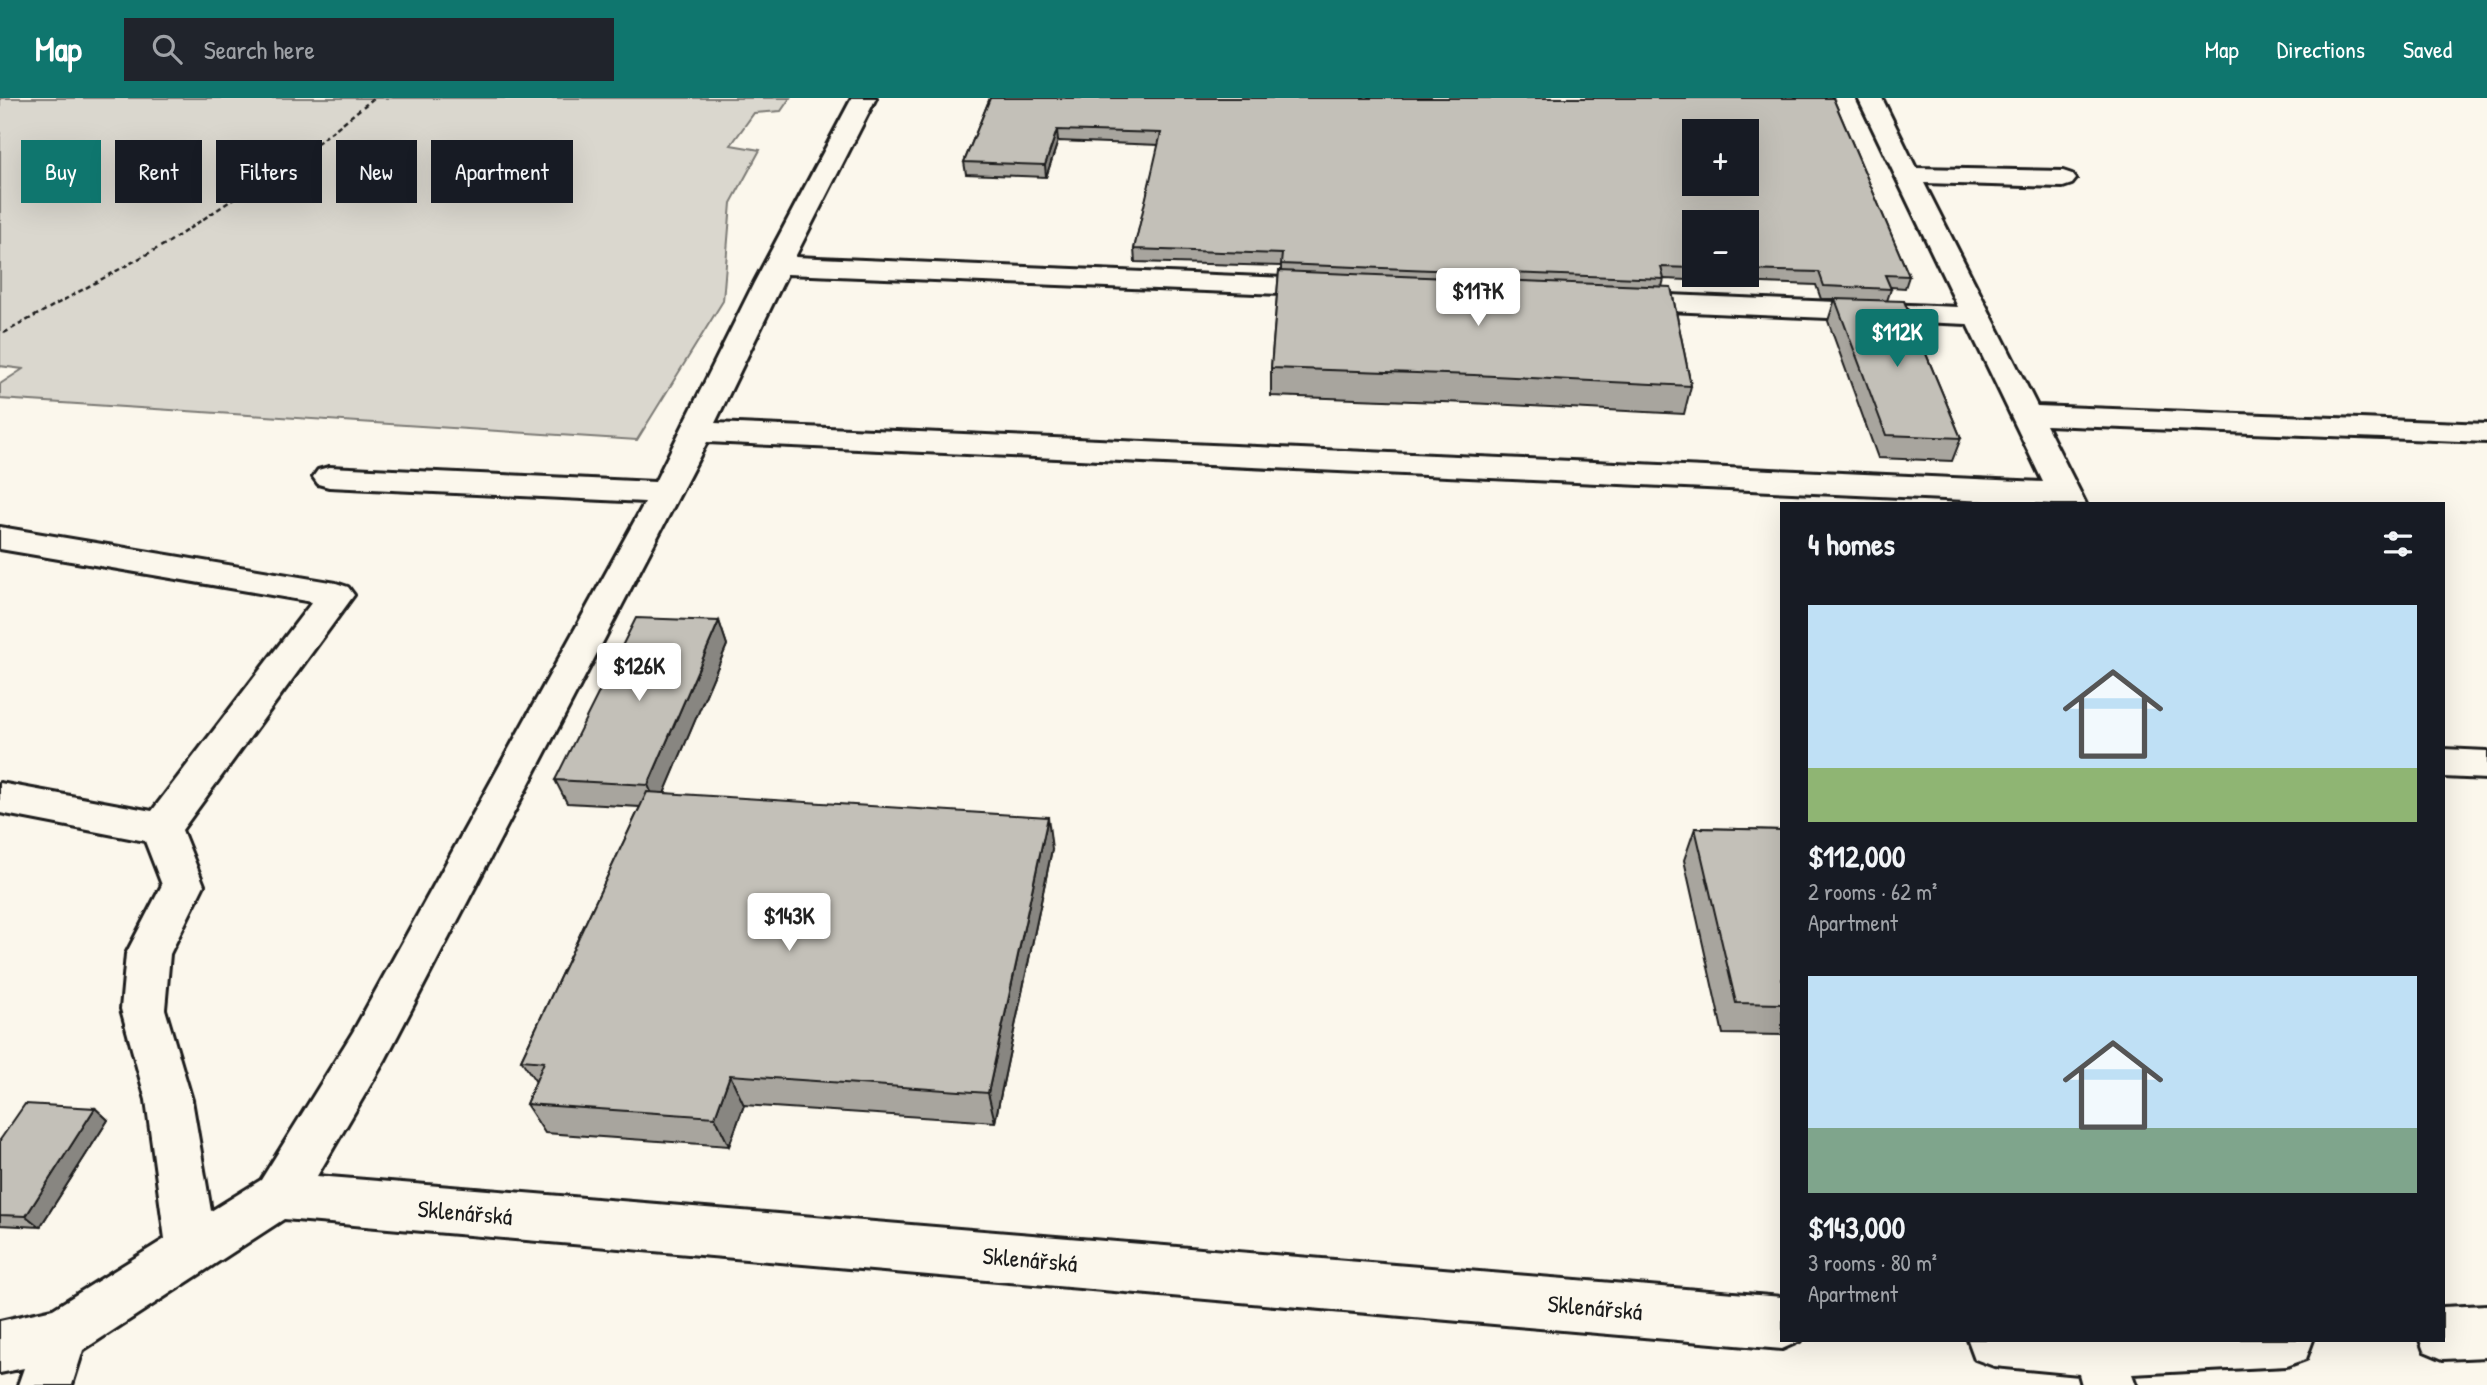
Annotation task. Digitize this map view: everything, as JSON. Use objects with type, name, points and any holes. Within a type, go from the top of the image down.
[{"type":"lane","points":[[0,1346],[63,1333],[278,1196],[369,1046],[666,493],[864,98]]},
{"type":"lane","points":[[696,432],[2067,499],[1870,98]]},
{"type":"lane","points":[[1907,175],[2063,179]]},
{"type":"lane","points":[[778,265],[1363,290]]},
{"type":"lane","points":[[1600,300],[1977,316]]},
{"type":"lane","points":[[2026,415],[2487,433]]},
{"type":"lane","points":[[329,477],[666,493]]},
{"type":"lane","points":[[0,538],[336,595],[161,828]]},
{"type":"lane","points":[[2445,764],[2487,765]]},
{"type":"lane","points":[[0,798],[161,828]]},
{"type":"lane","points":[[161,828],[183,885],[148,954],[143,1009],[169,1100],[192,1251]]},
{"type":"lane","name":"Sklenářská","points":[[278,1196],[1780,1323]]},
{"type":"lane","points":[[2445,1333],[2487,1331]]},
{"type":"lane","points":[[45,1385],[63,1333]]},
{"type":"lane","points":[[2002,1342],[2103,1367],[2273,1342]]},
{"type":"path","points":[[4,333],[169,242],[320,141],[374,98]]},
{"type":"shaded area","points":[[0,98],[790,98],[781,111],[754,113],[731,145],[760,150],[731,203],[723,301],[637,440],[0,399],[0,384],[23,369],[0,366]]},
{"type":"building","points":[[990,98],[1833,98],[1909,276],[1885,275],[1891,289],[1824,286],[1819,272],[1759,270],[1759,210],[1682,210],[1682,268],[1661,267],[1664,279],[1281,264],[1282,254],[1134,249],[1161,133],[1057,130],[1045,165],[964,162]]},
{"type":"building","points":[[1279,271],[1671,287],[1691,386],[1271,368]]},
{"type":"building","points":[[1835,299],[1904,301],[1961,438],[1886,435]]},
{"type":"building","points":[[636,618],[719,621],[648,785],[555,780]]},
{"type":"building","points":[[647,792],[1048,817],[988,1093],[730,1075],[715,1117],[526,1104],[544,1062],[521,1060]]},
{"type":"building","points":[[1695,828],[1780,830],[1780,1004],[1736,1003]]},
{"type":"building","points":[[25,1104],[95,1108],[26,1216],[0,1215],[0,1140]]}]
